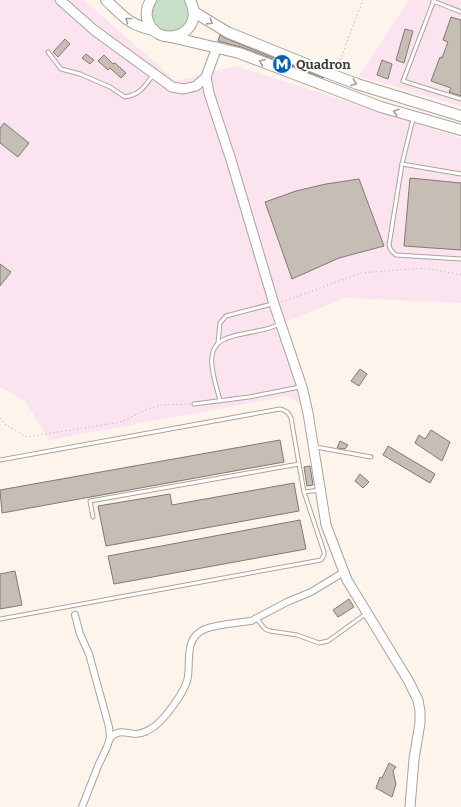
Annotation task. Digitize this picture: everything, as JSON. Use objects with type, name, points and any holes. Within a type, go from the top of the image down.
[{"type":"main road","points":[[106,0],[129,21],[140,28],[154,30],[165,36],[239,53],[350,96],[414,117],[461,130]]},
{"type":"main road","points":[[151,0],[147,8],[147,14],[148,20],[154,30]]},
{"type":"main road","points":[[172,37],[178,36],[188,29],[191,24],[193,4]]},
{"type":"main road","points":[[193,4],[227,32],[357,84],[461,116]]},
{"type":"street","points":[[60,0],[94,30],[172,87],[184,89],[196,86],[206,77],[217,47]]},
{"type":"street","points":[[206,77],[209,93],[231,160],[274,304],[302,387],[314,447],[326,525],[347,580],[408,680],[418,700],[420,723],[414,759],[410,807]]},
{"type":"street","points":[[110,738],[113,734],[118,732],[136,734],[145,732],[156,725],[164,716],[182,691],[187,681],[189,651],[197,635],[204,630],[257,619],[316,589],[344,572]]},
{"type":"street","points":[[74,615],[80,634],[89,654],[109,727],[110,738],[108,747],[85,796],[82,807]]},
{"type":"lane","points":[[461,12],[434,1],[404,81],[461,99]]},
{"type":"lane","points":[[48,52],[61,69],[80,74],[110,87],[125,97],[135,95],[144,88],[154,74]]},
{"type":"lane","points":[[414,117],[402,164],[389,245],[392,252],[396,255],[461,259]]},
{"type":"lane","points":[[402,164],[461,174]]},
{"type":"lane","points":[[220,401],[211,361],[212,353],[218,343],[220,322],[226,316],[274,304]]},
{"type":"lane","points":[[218,343],[229,337],[271,328],[281,323]]},
{"type":"lane","points":[[194,404],[249,397],[302,387]]},
{"type":"lane","points":[[0,460],[280,409],[284,410],[291,418],[304,492],[324,552],[324,555],[320,560],[0,619]]},
{"type":"lane","points":[[314,447],[371,457]]},
{"type":"lane","points":[[93,517],[90,502],[299,464]]},
{"type":"lane","points":[[304,492],[320,490]]},
{"type":"lane","points":[[257,619],[265,629],[270,631],[297,635],[314,642],[323,642],[367,613]]},
{"type":"path","points":[[340,60],[363,0]]},
{"type":"path","points":[[274,304],[361,273],[424,268],[461,274]]},
{"type":"path","points":[[0,418],[6,425],[27,437],[121,422],[150,408],[162,405],[194,404]]},
{"type":"shaded area","points":[[0,0],[84,0],[176,81],[236,66],[461,138],[461,303],[345,298],[279,325],[302,405],[288,396],[49,440],[25,401],[0,387]]},
{"type":"shaded area","points":[[409,0],[461,0],[461,106],[359,76]]},
{"type":"green space","points":[[157,0],[184,0],[187,6],[188,17],[184,25],[178,30],[170,31],[162,30],[156,25],[152,18],[152,10]]},
{"type":"building","points":[[451,17],[461,20],[461,96],[449,92],[451,88],[431,81],[440,57],[442,58],[448,42],[443,40]]},
{"type":"building","points":[[405,29],[413,31],[404,63],[396,60]]},
{"type":"building","points":[[220,35],[324,78],[241,47],[218,41]]},
{"type":"building","points":[[65,39],[70,44],[58,57],[53,52]]},
{"type":"building","points":[[86,54],[94,60],[90,64],[82,58]]},
{"type":"building","points":[[104,55],[113,64],[115,63],[126,73],[121,78],[110,68],[108,70],[98,61]]},
{"type":"building","points":[[382,60],[392,64],[388,79],[377,75]]},
{"type":"building","points":[[4,123],[29,143],[18,157],[0,143],[0,128]]},
{"type":"building","points":[[410,178],[461,183],[461,250],[404,246]]},
{"type":"building","points":[[359,179],[384,246],[339,258],[292,279],[265,202],[296,191],[326,184]]},
{"type":"building","points":[[0,264],[11,272],[0,286]]},
{"type":"building","points":[[360,369],[367,374],[359,386],[351,381]]},
{"type":"building","points":[[431,430],[450,442],[442,461],[415,443],[419,435],[425,439]]},
{"type":"building","points":[[280,440],[284,462],[2,513],[0,490]]},
{"type":"building","points":[[340,441],[348,445],[345,449],[337,448]]},
{"type":"building","points":[[388,446],[435,474],[430,483],[383,455]]},
{"type":"building","points":[[310,466],[313,485],[307,486],[304,467]]},
{"type":"building","points":[[360,474],[369,482],[363,488],[355,481]]},
{"type":"building","points":[[294,483],[299,511],[106,546],[98,506],[170,494],[172,505]]},
{"type":"building","points":[[300,520],[306,549],[114,584],[108,556]]},
{"type":"building","points":[[15,571],[22,605],[0,609],[0,574]]},
{"type":"building","points":[[349,599],[354,607],[338,617],[333,610]]},
{"type":"building","points":[[389,763],[396,767],[393,771],[396,784],[392,797],[376,788],[380,777],[382,778]]},
{"type":"place","name":"Quadron","points":[[282,64]]}]
